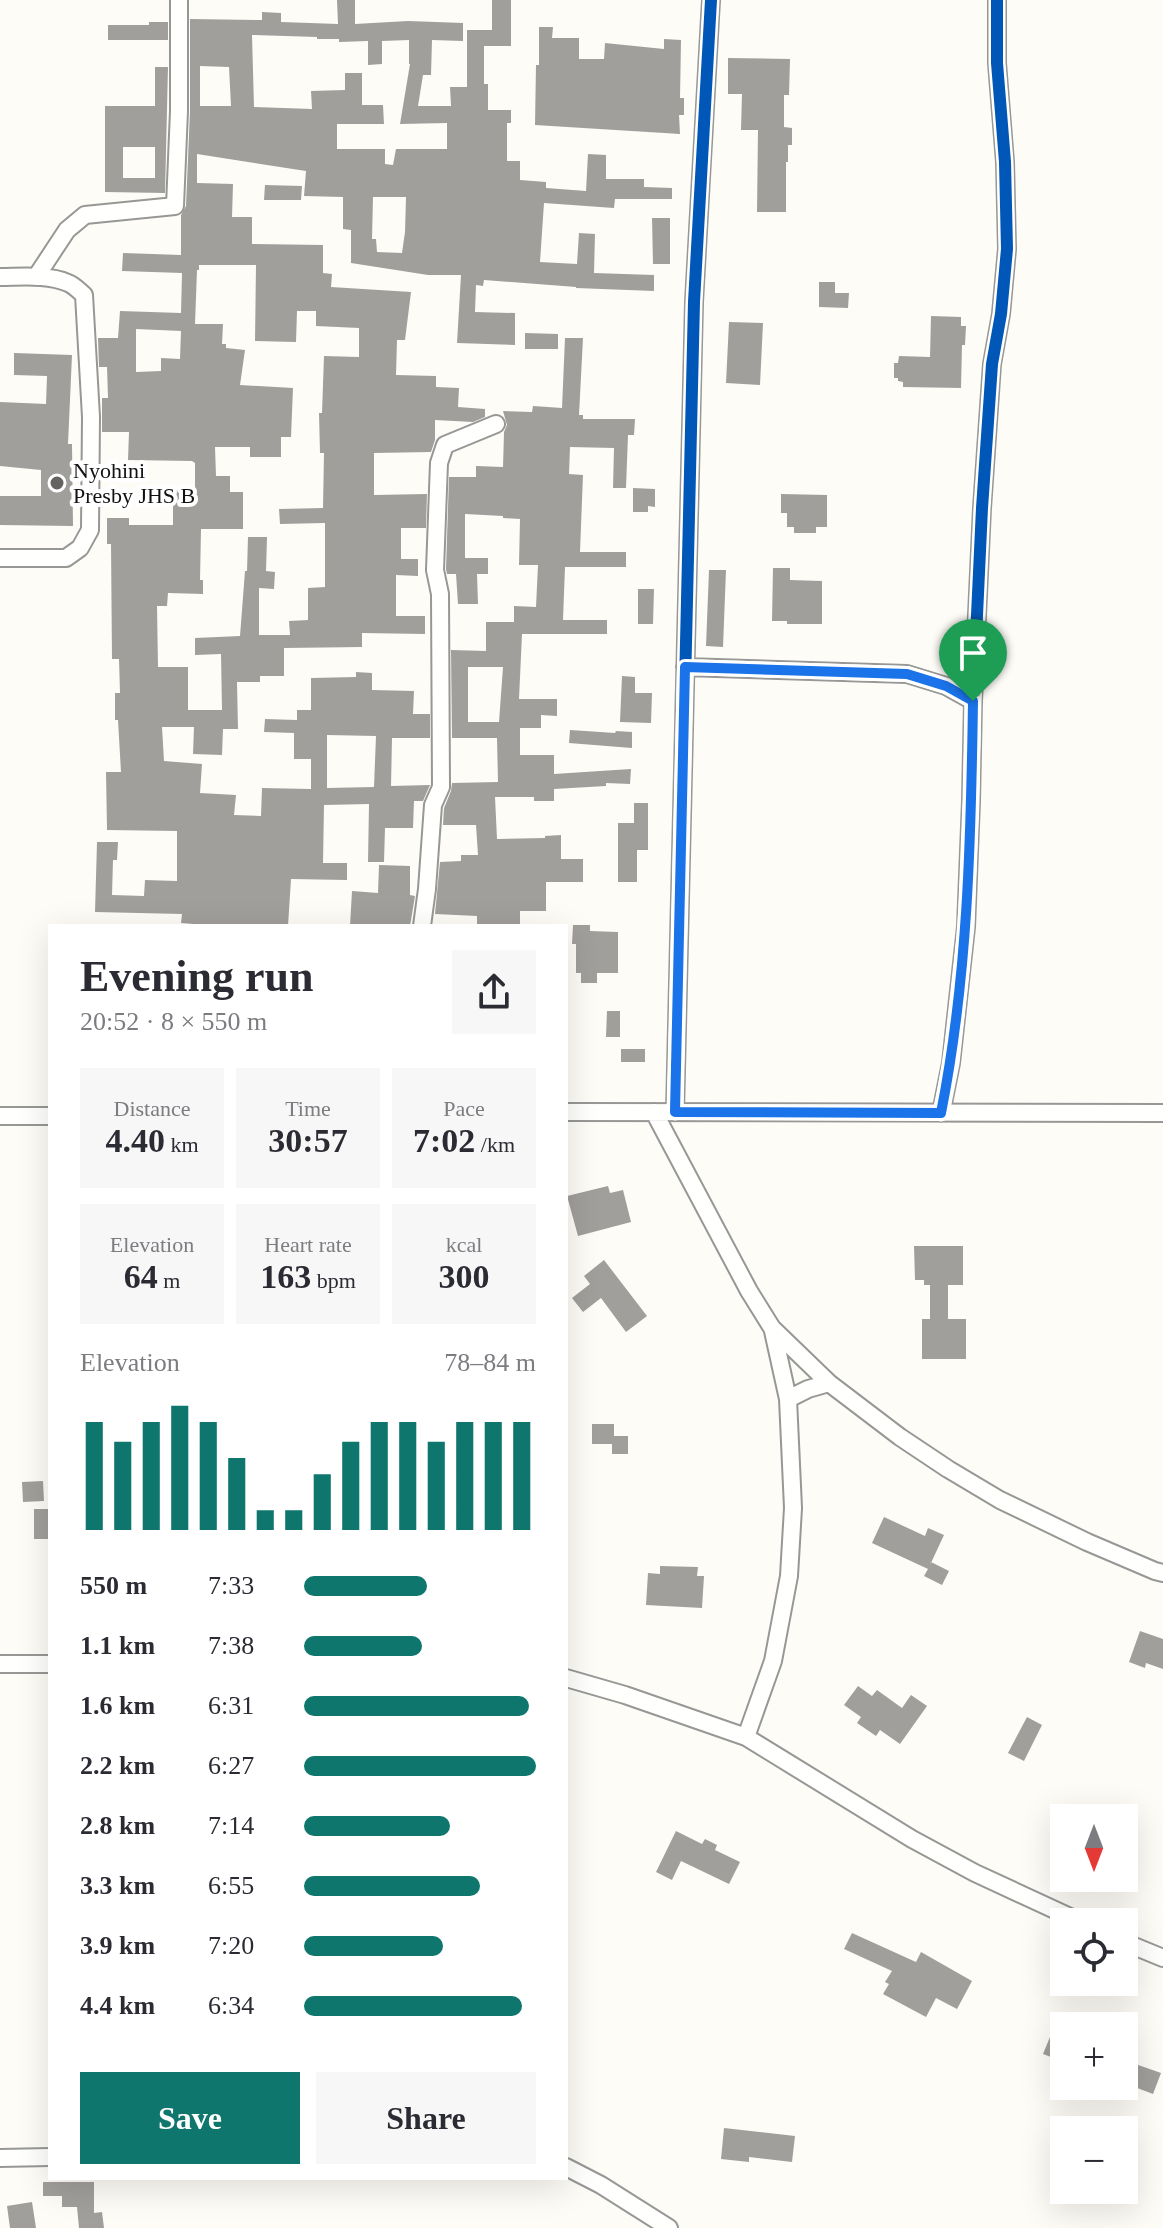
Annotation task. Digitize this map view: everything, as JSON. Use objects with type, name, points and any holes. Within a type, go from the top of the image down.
[{"type":"street","points":[[36,277],[67,230],[85,215],[175,206],[179,0]]},
{"type":"street","points":[[675,1112],[694,302],[711,0]]},
{"type":"street","points":[[941,1113],[951,1063],[966,927],[982,508],[992,364],[1001,314],[1007,249],[1005,162],[997,63],[997,0]]},
{"type":"street","points":[[0,277],[36,277],[70,283],[84,295],[91,417],[90,530],[80,548],[66,558],[0,558]]},
{"type":"street","points":[[422,924],[433,805],[441,787],[440,594],[435,570],[439,463],[445,445],[496,424]]},
{"type":"street","points":[[685,667],[907,674],[946,686],[973,701]]},
{"type":"street","points":[[568,1112],[1163,1113]]},
{"type":"street","points":[[654,1112],[726,1250],[772,1328],[829,1383],[900,1437],[1000,1500],[1087,1542],[1163,1573]]},
{"type":"street","points":[[0,1116],[48,1116]]},
{"type":"street","points":[[746,1737],[766,1684],[787,1595],[793,1508],[788,1399],[772,1328]]},
{"type":"street","points":[[788,1399],[829,1383]]},
{"type":"street","points":[[0,1664],[48,1664]]},
{"type":"street","points":[[568,1679],[746,1737],[912,1839],[1051,1908]]},
{"type":"street","points":[[1138,1948],[1163,1958]]},
{"type":"street","points":[[0,2158],[48,2157]]},
{"type":"street","points":[[568,2168],[669,2228]]},
{"type":"building","points":[[337,0],[355,0],[355,24],[408,21],[463,23],[463,41],[432,40],[431,75],[423,75],[418,106],[451,106],[450,87],[467,87],[467,30],[492,30],[492,0],[511,0],[511,46],[484,46],[484,84],[488,84],[488,110],[511,110],[511,123],[507,123],[507,161],[520,161],[520,180],[546,182],[546,188],[586,191],[588,154],[606,155],[606,179],[644,179],[644,187],[672,188],[672,199],[615,199],[614,208],[544,203],[540,262],[577,264],[579,233],[595,234],[594,273],[654,275],[654,291],[484,280],[483,286],[476,285],[475,312],[515,313],[515,345],[457,343],[461,275],[428,275],[351,263],[351,230],[343,229],[343,197],[304,196],[306,171],[197,154],[197,183],[233,184],[232,217],[252,217],[252,244],[323,245],[323,273],[332,274],[331,287],[411,292],[405,340],[397,340],[396,375],[436,376],[436,387],[459,388],[458,407],[485,409],[485,417],[473,422],[435,420],[435,440],[431,452],[374,453],[374,495],[427,494],[426,528],[401,528],[401,559],[418,559],[418,576],[396,575],[396,616],[425,616],[425,634],[362,633],[362,647],[284,648],[284,676],[260,676],[260,682],[237,682],[238,729],[223,729],[222,755],[193,754],[194,727],[162,727],[164,761],[202,764],[200,793],[236,795],[234,815],[261,816],[262,788],[311,789],[311,759],[294,759],[294,733],[264,732],[265,719],[297,720],[297,710],[311,710],[311,678],[356,677],[356,672],[372,673],[372,690],[414,691],[413,714],[430,714],[430,738],[392,738],[391,786],[430,785],[423,801],[414,801],[413,828],[385,828],[384,862],[368,862],[369,804],[324,805],[323,863],[347,863],[347,880],[291,879],[288,924],[193,924],[181,923],[182,914],[95,912],[97,842],[118,842],[117,860],[113,860],[112,895],[144,896],[145,880],[177,881],[177,831],[107,830],[106,772],[121,772],[118,720],[115,720],[115,693],[120,693],[119,659],[112,659],[111,544],[107,544],[107,518],[129,518],[129,525],[173,525],[173,490],[195,489],[195,463],[192,461],[128,460],[129,432],[102,432],[102,398],[108,398],[107,367],[99,367],[98,338],[118,338],[120,311],[181,313],[182,273],[122,271],[123,253],[181,255],[181,215],[186,206],[190,111],[190,19],[262,20],[262,12],[281,13],[281,22],[338,24]],"holes":[[[252,35],[317,37],[339,39],[339,42],[368,41],[368,65],[382,64],[382,41],[409,40],[410,64],[400,124],[447,123],[447,149],[396,149],[393,165],[385,164],[385,149],[337,149],[337,124],[384,124],[383,105],[362,105],[362,73],[345,73],[345,90],[311,91],[312,109],[254,107]],[[200,66],[229,67],[231,106],[200,106]],[[373,197],[406,197],[402,253],[377,252],[376,239],[372,239]],[[199,265],[256,265],[255,341],[296,342],[297,311],[316,311],[316,326],[359,328],[359,357],[324,356],[322,413],[319,413],[320,453],[324,453],[323,508],[279,509],[280,524],[325,523],[325,587],[308,588],[308,620],[289,621],[290,635],[259,635],[259,588],[274,589],[275,572],[266,571],[267,537],[248,537],[240,636],[195,638],[195,655],[221,654],[222,710],[188,710],[188,667],[158,667],[157,606],[167,606],[168,593],[203,594],[203,580],[200,580],[201,529],[243,529],[243,492],[230,492],[230,476],[216,476],[215,447],[250,447],[250,457],[281,457],[281,437],[291,437],[293,388],[240,385],[245,350],[226,348],[226,344],[222,344],[223,324],[195,324]],[[136,329],[181,331],[180,359],[161,358],[161,371],[136,372]],[[327,735],[376,736],[374,787],[327,788]]]},
{"type":"building","points":[[149,22],[168,22],[168,40],[108,40],[108,25],[149,25]]},
{"type":"building","points":[[539,27],[553,27],[552,38],[579,38],[579,59],[604,59],[605,43],[664,49],[664,39],[681,40],[680,98],[684,98],[684,115],[679,115],[680,134],[535,125]]},
{"type":"building","points":[[728,58],[790,59],[789,95],[784,95],[784,127],[792,128],[792,145],[788,145],[786,162],[786,212],[757,212],[758,130],[741,130],[742,94],[728,94]]},
{"type":"building","points":[[155,67],[168,67],[165,193],[105,192],[105,106],[155,106]],"holes":[[[123,147],[155,147],[155,178],[123,178]]]},
{"type":"building","points":[[265,185],[302,186],[301,200],[264,200]]},
{"type":"building","points":[[652,218],[670,218],[670,264],[653,264]]},
{"type":"building","points":[[819,282],[835,282],[835,293],[849,293],[848,308],[819,307]]},
{"type":"building","points":[[931,316],[961,317],[961,326],[966,326],[965,345],[962,345],[961,388],[903,387],[903,382],[894,378],[894,363],[898,363],[899,356],[930,357]]},
{"type":"building","points":[[729,322],[763,323],[760,385],[726,383]]},
{"type":"building","points":[[525,333],[558,334],[558,349],[525,349]]},
{"type":"building","points":[[565,338],[583,338],[579,415],[583,415],[583,419],[635,419],[634,435],[628,435],[626,488],[613,488],[614,448],[570,447],[569,474],[583,475],[580,552],[626,552],[626,567],[565,567],[563,620],[607,620],[607,634],[522,634],[519,699],[557,699],[557,716],[541,715],[541,728],[520,728],[520,755],[554,755],[554,774],[631,769],[630,784],[606,783],[606,786],[554,789],[554,801],[534,801],[534,797],[495,797],[497,839],[561,835],[561,859],[583,859],[583,882],[546,882],[546,911],[520,911],[520,924],[477,924],[477,916],[435,914],[440,862],[461,861],[461,855],[478,855],[476,825],[443,825],[444,808],[452,783],[498,782],[497,738],[452,738],[451,650],[486,651],[486,622],[514,622],[514,606],[536,607],[538,565],[519,565],[520,519],[465,514],[465,558],[488,558],[488,574],[477,574],[478,604],[458,604],[456,574],[447,574],[446,569],[449,477],[476,477],[476,466],[503,467],[507,425],[503,411],[532,412],[533,406],[562,408]],"holes":[[[468,667],[503,667],[499,722],[468,722]]]},
{"type":"building","points":[[14,353],[72,355],[68,444],[72,444],[73,526],[0,525],[0,496],[41,496],[41,470],[0,466],[0,402],[46,404],[47,376],[14,375]]},
{"type":"building","points":[[633,488],[655,489],[655,507],[648,506],[648,512],[633,512]]},
{"type":"building","points":[[781,494],[827,495],[827,527],[816,527],[816,533],[794,533],[794,527],[787,527],[787,513],[781,513]]},
{"type":"building","points":[[773,568],[790,568],[790,580],[822,581],[822,624],[772,621]]},
{"type":"building","points":[[709,570],[726,570],[723,647],[706,646]]},
{"type":"building","points":[[638,589],[654,589],[653,624],[638,624]]},
{"type":"building","points":[[622,676],[635,677],[635,693],[652,693],[651,723],[620,722]]},
{"type":"building","points":[[570,730],[632,732],[632,748],[569,743]]},
{"type":"building","points":[[634,803],[648,803],[648,850],[637,850],[637,882],[618,882],[618,823],[634,823]]},
{"type":"building","points":[[379,865],[410,866],[410,895],[415,896],[410,924],[350,924],[352,891],[378,893]]},
{"type":"building","points":[[573,925],[590,925],[590,931],[618,932],[618,973],[597,973],[597,983],[581,983],[581,973],[576,973],[576,944],[572,944]]},
{"type":"building","points":[[607,1011],[620,1011],[620,1037],[606,1037]]},
{"type":"building","points":[[621,1049],[645,1049],[645,1062],[621,1062]]},
{"type":"building","points":[[608,1186],[610,1193],[623,1190],[631,1222],[578,1236],[568,1196]]},
{"type":"building","points":[[914,1246],[963,1246],[963,1285],[948,1285],[948,1319],[966,1319],[966,1359],[922,1359],[922,1319],[930,1319],[930,1285],[924,1285],[924,1280],[915,1280]]},
{"type":"building","points":[[604,1260],[647,1316],[626,1332],[601,1298],[583,1312],[572,1298],[590,1284],[584,1276]]},
{"type":"building","points":[[592,1424],[614,1424],[614,1436],[628,1436],[628,1454],[612,1454],[612,1444],[592,1444]]},
{"type":"building","points":[[43,1481],[44,1501],[23,1502],[22,1482]]},
{"type":"building","points":[[34,1509],[48,1509],[48,1539],[34,1539]]},
{"type":"building","points":[[884,1517],[925,1536],[928,1528],[944,1535],[931,1562],[949,1571],[942,1585],[924,1576],[928,1569],[872,1543]]},
{"type":"building","points":[[660,1566],[698,1567],[697,1576],[704,1576],[702,1608],[646,1605],[648,1573],[660,1574]]},
{"type":"building","points":[[1140,1631],[1163,1639],[1163,1669],[1146,1663],[1145,1668],[1129,1662]]},
{"type":"building","points":[[858,1686],[872,1696],[877,1690],[902,1708],[911,1695],[927,1706],[900,1744],[880,1730],[876,1736],[857,1723],[861,1717],[844,1705]]},
{"type":"building","points":[[1027,1717],[1042,1725],[1024,1761],[1008,1753]]},
{"type":"building","points":[[676,1831],[702,1844],[705,1839],[717,1845],[715,1850],[740,1862],[729,1884],[681,1861],[672,1880],[656,1872]]},
{"type":"building","points":[[852,1933],[916,1962],[921,1952],[972,1981],[957,2009],[936,1998],[926,2017],[883,1994],[889,1984],[885,1982],[892,1971],[844,1949]]},
{"type":"building","points":[[1050,2037],[1050,2057],[1043,2054]]},
{"type":"building","points":[[1138,2065],[1161,2073],[1153,2094],[1138,2088]]},
{"type":"building","points":[[724,2128],[795,2136],[792,2162],[749,2157],[749,2162],[721,2159]]},
{"type":"building","points":[[43,2182],[94,2182],[94,2213],[102,2212],[104,2228],[79,2228],[77,2207],[62,2207],[62,2196],[43,2196]]},
{"type":"building","points":[[32,2202],[36,2228],[10,2228],[7,2206]]},
{"type":"cycle path","points":[[675,1112],[694,302],[711,0]]},
{"type":"cycle path","points":[[941,1113],[951,1063],[966,927],[982,508],[992,364],[1001,314],[1007,249],[1005,162],[997,63],[997,0]]},
{"type":"place","name":"Nyohini Presby JHS B","points":[[57,483]]},
{"type":"route","points":[[685,667],[907,674],[946,686],[973,701],[966,927],[951,1063],[941,1113],[675,1112],[685,667]]}]
